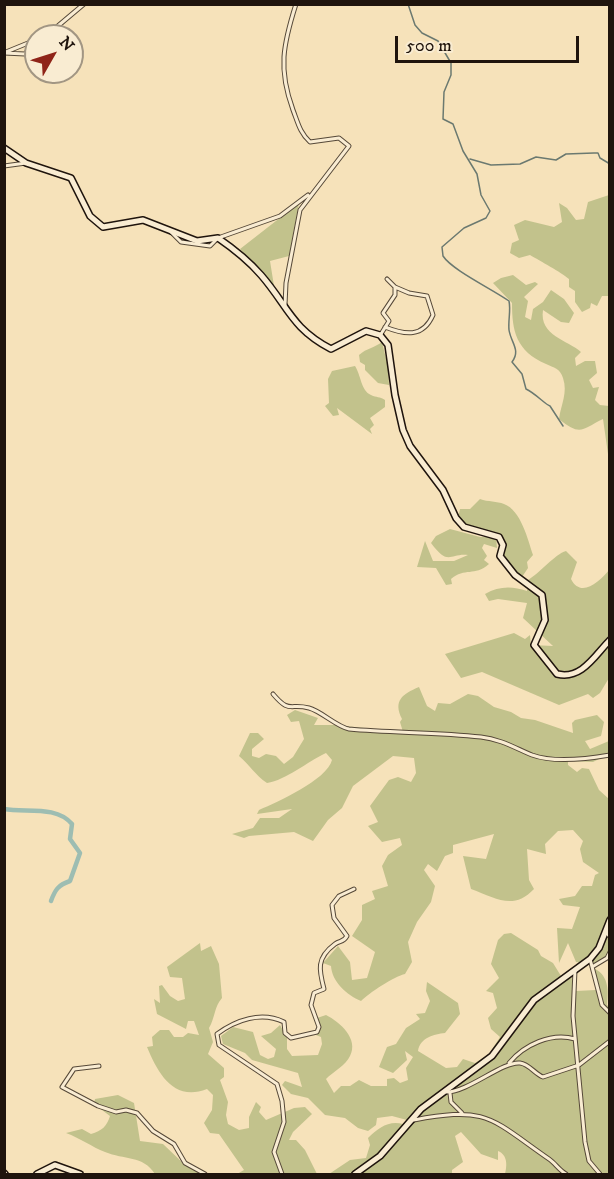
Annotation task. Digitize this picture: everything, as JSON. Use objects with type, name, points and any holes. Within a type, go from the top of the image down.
[{"type":"street","points":[[60,24],[84,4]]},
{"type":"street","points":[[4,148],[26,163],[71,178],[90,216],[103,227],[143,220],[197,241],[218,238],[280,216],[325,180],[349,146],[339,138],[310,142],[302,135],[282,73],[287,33],[296,4]]},
{"type":"street","points":[[4,53],[24,45]]},
{"type":"street","points":[[4,53],[24,54]]},
{"type":"street","points":[[4,166],[26,163]]},
{"type":"street","points":[[285,307],[286,282],[300,210],[312,192]]},
{"type":"street","points":[[218,238],[249,262],[303,332],[331,349],[366,331],[381,335],[388,345],[403,430],[418,460],[443,490],[456,518],[464,526],[499,537],[503,545],[500,556],[507,567],[542,595],[545,620],[534,645],[541,657],[558,674],[575,674],[586,667],[609,640]]},
{"type":"street","points":[[385,327],[408,335],[426,327],[433,315],[427,296],[409,293],[395,287],[387,279]]},
{"type":"street","points":[[381,335],[389,321],[383,313],[394,295],[395,287]]},
{"type":"street","points":[[273,694],[282,705],[292,708],[309,708],[347,729],[418,731],[483,737],[508,743],[533,755],[554,758],[609,755]]},
{"type":"street","points":[[282,1174],[274,1152],[284,1122],[279,1087],[272,1078],[219,1045],[217,1034],[240,1019],[264,1018],[284,1022],[285,1034],[291,1038],[317,1032],[319,1027],[311,1002],[314,993],[324,988],[319,974],[322,959],[325,953],[347,936],[334,918],[332,905],[339,896],[354,889]]},
{"type":"street","points":[[355,1174],[380,1156],[409,1121],[492,1056],[534,1000],[590,959],[608,935],[609,920]]},
{"type":"street","points":[[592,967],[607,957],[609,952]]},
{"type":"street","points":[[590,959],[602,1005],[609,1013]]},
{"type":"street","points":[[575,970],[575,1039],[589,1161],[600,1174]]},
{"type":"street","points":[[448,1092],[487,1078],[509,1063],[520,1051],[538,1041],[575,1039]]},
{"type":"street","points":[[509,1063],[523,1063],[543,1077],[579,1065],[609,1041]]},
{"type":"street","points":[[99,1066],[74,1069],[62,1087],[98,1106],[116,1112],[126,1110],[137,1113],[153,1131],[174,1144],[185,1163],[205,1174]]},
{"type":"street","points":[[448,1092],[451,1102],[463,1113]]},
{"type":"street","points":[[409,1121],[463,1113],[494,1120],[553,1162],[566,1174]]},
{"type":"street","points":[[37,1174],[55,1164],[80,1174]]},
{"type":"green space","points":[[609,195],[609,296],[602,296],[597,306],[591,303],[590,308],[582,312],[575,302],[575,291],[569,287],[569,279],[530,255],[519,258],[510,253],[512,243],[519,240],[514,225],[525,220],[554,227],[562,222],[559,203],[567,208],[576,220],[584,219],[588,202]]},
{"type":"green space","points":[[299,203],[289,256],[270,261],[274,286],[240,249]]},
{"type":"green space","points":[[513,275],[526,285],[535,282],[538,284],[524,297],[528,301],[525,317],[531,320],[533,309],[543,302],[551,290],[564,299],[574,313],[569,323],[561,322],[543,310],[543,319],[550,332],[581,352],[575,358],[576,366],[585,361],[595,361],[597,373],[589,380],[593,388],[599,387],[595,400],[600,405],[609,406],[609,461],[603,419],[577,430],[559,419],[564,394],[562,375],[556,369],[536,359],[522,346],[513,323],[512,303],[493,283]]},
{"type":"green space","points":[[382,342],[388,367],[389,385],[378,383],[365,370],[365,365],[360,362],[359,355]]},
{"type":"green space","points":[[355,366],[368,393],[385,400],[385,407],[370,418],[374,425],[370,429],[372,434],[337,408],[339,415],[333,416],[325,406],[329,403],[328,379],[332,371]]},
{"type":"green space","points":[[480,499],[510,507],[519,519],[533,555],[527,562],[528,568],[522,577],[502,556],[506,548],[502,535],[466,525],[458,518],[460,509],[470,509]]},
{"type":"green space","points":[[450,529],[480,537],[496,537],[497,548],[484,544],[482,548],[487,556],[484,560],[489,564],[479,570],[456,575],[451,579],[452,584],[446,585],[436,568],[417,567],[425,541],[433,561],[454,561],[468,555],[446,557],[431,543],[436,536]]},
{"type":"green space","points":[[566,551],[577,562],[571,579],[580,588],[596,583],[609,570],[609,678],[600,693],[593,698],[588,694],[559,705],[482,672],[461,678],[445,654],[514,633],[525,639],[530,635],[531,645],[553,646],[523,618],[527,603],[498,599],[489,601],[485,594],[495,589],[506,588],[527,591],[528,580]]},
{"type":"green space","points":[[419,687],[427,706],[435,711],[438,703],[450,704],[468,694],[478,696],[494,707],[521,718],[535,720],[573,733],[572,723],[575,720],[597,715],[604,722],[601,736],[585,741],[590,749],[609,741],[609,754],[593,762],[568,761],[568,765],[577,772],[582,768],[589,769],[599,790],[609,799],[609,955],[594,965],[576,962],[568,943],[559,963],[557,928],[572,929],[580,907],[563,905],[559,899],[575,896],[582,886],[592,886],[595,875],[599,873],[583,862],[580,849],[583,841],[573,830],[558,831],[545,844],[546,854],[527,849],[529,880],[534,889],[519,900],[504,901],[471,889],[463,856],[486,859],[494,834],[453,845],[453,853],[445,856],[437,871],[428,864],[424,870],[435,886],[431,902],[417,922],[408,942],[412,962],[405,974],[382,985],[361,1001],[341,987],[334,977],[331,966],[323,963],[338,946],[350,962],[352,980],[367,978],[375,952],[352,936],[362,920],[362,905],[375,899],[372,891],[388,886],[382,866],[388,855],[402,845],[400,838],[382,842],[368,826],[378,822],[370,806],[389,780],[398,777],[411,782],[416,773],[414,758],[393,756],[353,786],[342,808],[328,820],[313,841],[294,832],[244,838],[232,834],[253,828],[260,818],[279,818],[292,809],[257,814],[259,810],[300,790],[321,775],[332,760],[326,753],[289,775],[267,783],[239,756],[250,733],[258,733],[264,739],[252,749],[252,756],[259,758],[266,754],[276,756],[284,764],[293,757],[304,739],[299,721],[291,722],[287,715],[295,710],[318,718],[314,725],[403,732],[399,703],[404,695]]},
{"type":"green space","points":[[511,933],[538,950],[541,956],[553,963],[561,976],[571,976],[576,991],[596,990],[593,968],[605,978],[608,993],[607,1005],[610,1007],[609,1174],[505,1174],[504,1155],[498,1151],[498,1160],[481,1154],[461,1132],[455,1136],[463,1162],[452,1170],[452,1174],[329,1174],[350,1160],[366,1158],[370,1145],[368,1138],[380,1128],[393,1123],[403,1124],[407,1120],[392,1116],[377,1118],[376,1125],[368,1131],[358,1128],[345,1118],[325,1115],[308,1098],[291,1094],[282,1085],[285,1081],[302,1087],[298,1073],[252,1060],[245,1053],[223,1044],[221,1036],[233,1027],[253,1032],[260,1055],[268,1059],[274,1057],[276,1049],[261,1036],[271,1033],[280,1025],[287,1038],[287,1049],[292,1056],[318,1055],[322,1044],[321,1037],[316,1035],[319,1031],[317,1018],[326,1015],[347,1032],[352,1043],[348,1059],[326,1079],[334,1093],[341,1086],[350,1086],[359,1080],[371,1086],[387,1086],[387,1079],[394,1078],[400,1083],[408,1080],[406,1068],[413,1057],[405,1051],[407,1060],[393,1073],[379,1067],[387,1047],[396,1044],[406,1028],[420,1019],[416,1014],[425,1013],[430,1001],[426,991],[427,982],[458,1003],[460,1014],[445,1033],[425,1040],[418,1051],[446,1068],[457,1067],[463,1059],[475,1063],[489,1054],[500,1037],[491,1029],[488,1018],[497,1008],[493,993],[486,991],[499,978],[491,964],[498,940],[504,934]]},
{"type":"green space","points":[[200,943],[201,951],[211,946],[219,964],[222,998],[217,1005],[209,1028],[213,1042],[208,1054],[224,1068],[224,1077],[220,1080],[228,1102],[226,1115],[228,1124],[239,1130],[249,1128],[249,1117],[256,1102],[261,1107],[259,1112],[266,1120],[294,1108],[305,1107],[312,1114],[293,1132],[289,1140],[296,1140],[305,1150],[317,1174],[237,1174],[244,1170],[219,1134],[210,1133],[204,1123],[212,1110],[213,1095],[207,1089],[185,1092],[176,1088],[168,1083],[151,1057],[147,1047],[153,1046],[152,1037],[160,1030],[169,1030],[174,1037],[183,1037],[188,1033],[199,1035],[194,1021],[188,1021],[186,1029],[157,1014],[154,999],[160,1003],[159,986],[162,985],[170,996],[178,1001],[185,999],[182,978],[170,977],[167,967]]},
{"type":"green space","points":[[118,1095],[134,1103],[140,1141],[163,1144],[185,1165],[202,1174],[155,1174],[139,1161],[105,1152],[66,1133],[82,1129],[91,1134],[101,1130],[110,1116],[94,1104],[95,1099]]},
{"type":"waterway","points":[[408,4],[415,25],[422,33],[438,41],[451,63],[451,75],[444,92],[443,119],[453,124],[463,151],[477,174],[481,195],[490,211],[486,218],[464,228],[442,247],[443,256],[463,273],[509,301],[509,330],[516,350],[512,362],[522,374],[526,389],[550,406],[563,426]]},
{"type":"waterway","points":[[470,159],[491,165],[520,164],[536,157],[556,160],[566,154],[598,153],[600,158],[610,164]]},
{"type":"waterway","points":[[4,809],[49,812],[58,814],[72,824],[70,839],[80,853],[70,881],[57,888],[51,901]]}]
